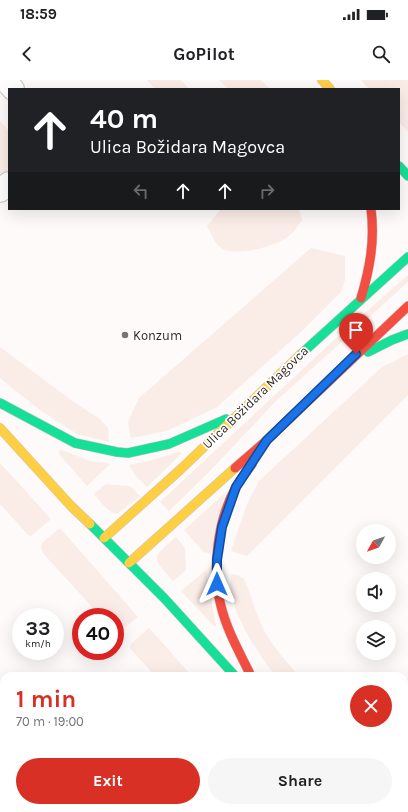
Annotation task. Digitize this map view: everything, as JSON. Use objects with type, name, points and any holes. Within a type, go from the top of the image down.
[{"type":"street","points":[[4,80],[12,88]]},
{"type":"street","points":[[322,80],[329,88]]},
{"type":"street","points":[[400,167],[408,176]]},
{"type":"street","points":[[0,191],[8,184]]},
{"type":"street","points":[[361,298],[371,259],[373,229],[371,210]]},
{"type":"street","name":"Ulica Božidara Magovca","points":[[104,538],[153,495],[361,298],[408,257]]},
{"type":"street","points":[[129,563],[267,440],[408,306]]},
{"type":"street","points":[[346,364],[392,340],[408,334]]},
{"type":"street","points":[[0,403],[74,443],[128,453],[169,444],[236,415]]},
{"type":"street","points":[[0,428],[71,506],[168,602],[231,672]]},
{"type":"street","points":[[249,672],[223,614],[217,593],[217,560],[222,527],[236,487],[267,440]]},
{"type":"shaded area","points":[[147,80],[181,80],[188,88],[154,88]]},
{"type":"shaded area","points":[[219,80],[261,80],[269,88],[227,88]]},
{"type":"shaded area","points":[[361,80],[408,80],[408,132],[400,123],[400,88],[368,88]]},
{"type":"shaded area","points":[[0,121],[8,130],[8,176],[0,183]]},
{"type":"shaded area","points":[[220,210],[299,210],[302,220],[292,233],[277,243],[241,251],[225,250],[219,246],[214,240],[207,226]]},
{"type":"shaded area","points":[[311,248],[345,256],[345,280],[341,292],[303,330],[217,407],[167,431],[131,438],[128,422],[139,398]]},
{"type":"shaded area","points":[[408,275],[408,282],[276,401],[208,473],[169,511],[160,502],[333,341]]},
{"type":"shaded area","points":[[0,347],[75,403],[100,419],[108,428],[109,442],[77,434],[40,410],[0,378]]},
{"type":"shaded area","points":[[408,354],[408,395],[247,556],[231,551],[247,504],[259,481],[382,367]]},
{"type":"shaded area","points":[[62,450],[90,461],[110,464],[87,486],[59,454],[59,451]]},
{"type":"shaded area","points":[[178,452],[182,453],[147,487],[135,475],[129,465],[149,461]]},
{"type":"shaded area","points":[[0,463],[51,519],[31,536],[28,535],[0,504]]},
{"type":"shaded area","points":[[106,484],[130,486],[140,496],[117,514],[113,513],[104,506],[94,494]]},
{"type":"shaded area","points":[[225,493],[211,554],[204,552],[184,530]]},
{"type":"shaded area","points":[[60,528],[138,617],[124,628],[124,608],[93,608],[43,553],[41,547],[43,542]]},
{"type":"shaded area","points":[[176,537],[185,548],[186,570],[173,581],[161,567],[157,558],[158,554]]},
{"type":"shaded area","points":[[206,570],[216,626],[214,626],[181,591]]},
{"type":"shaded area","points":[[231,574],[238,575],[244,579],[261,625],[270,641],[296,672],[273,672],[268,666],[244,628],[233,600],[230,586]]},
{"type":"shaded area","points":[[149,628],[188,672],[151,672],[130,648],[131,644]]},
{"type":"traffic: fast","points":[[400,167],[408,176]]},
{"type":"traffic: fast","points":[[300,355],[408,257]]},
{"type":"traffic: fast","points":[[368,352],[408,334]]},
{"type":"traffic: fast","points":[[0,403],[75,443],[128,453],[169,444],[226,419]]},
{"type":"traffic: fast","points":[[90,524],[165,599],[231,672]]},
{"type":"traffic: slow","points":[[322,80],[329,88]]},
{"type":"traffic: slow","points":[[104,538],[181,469],[300,355]]},
{"type":"traffic: slow","points":[[0,428],[71,506],[90,524]]},
{"type":"traffic: slow","points":[[129,563],[235,468]]},
{"type":"traffic: jam","points":[[361,298],[371,254],[371,210]]},
{"type":"traffic: jam","points":[[235,468],[267,440],[408,306]]},
{"type":"traffic: jam","points":[[249,672],[234,642],[221,606],[218,592],[217,561],[221,529],[230,500],[236,487],[252,464]]},
{"type":"place","name":"Konzum","points":[[125,335]]},
{"type":"route","points":[[217,584],[216,574],[219,541],[226,511],[236,487],[267,440],[356,354]]}]
